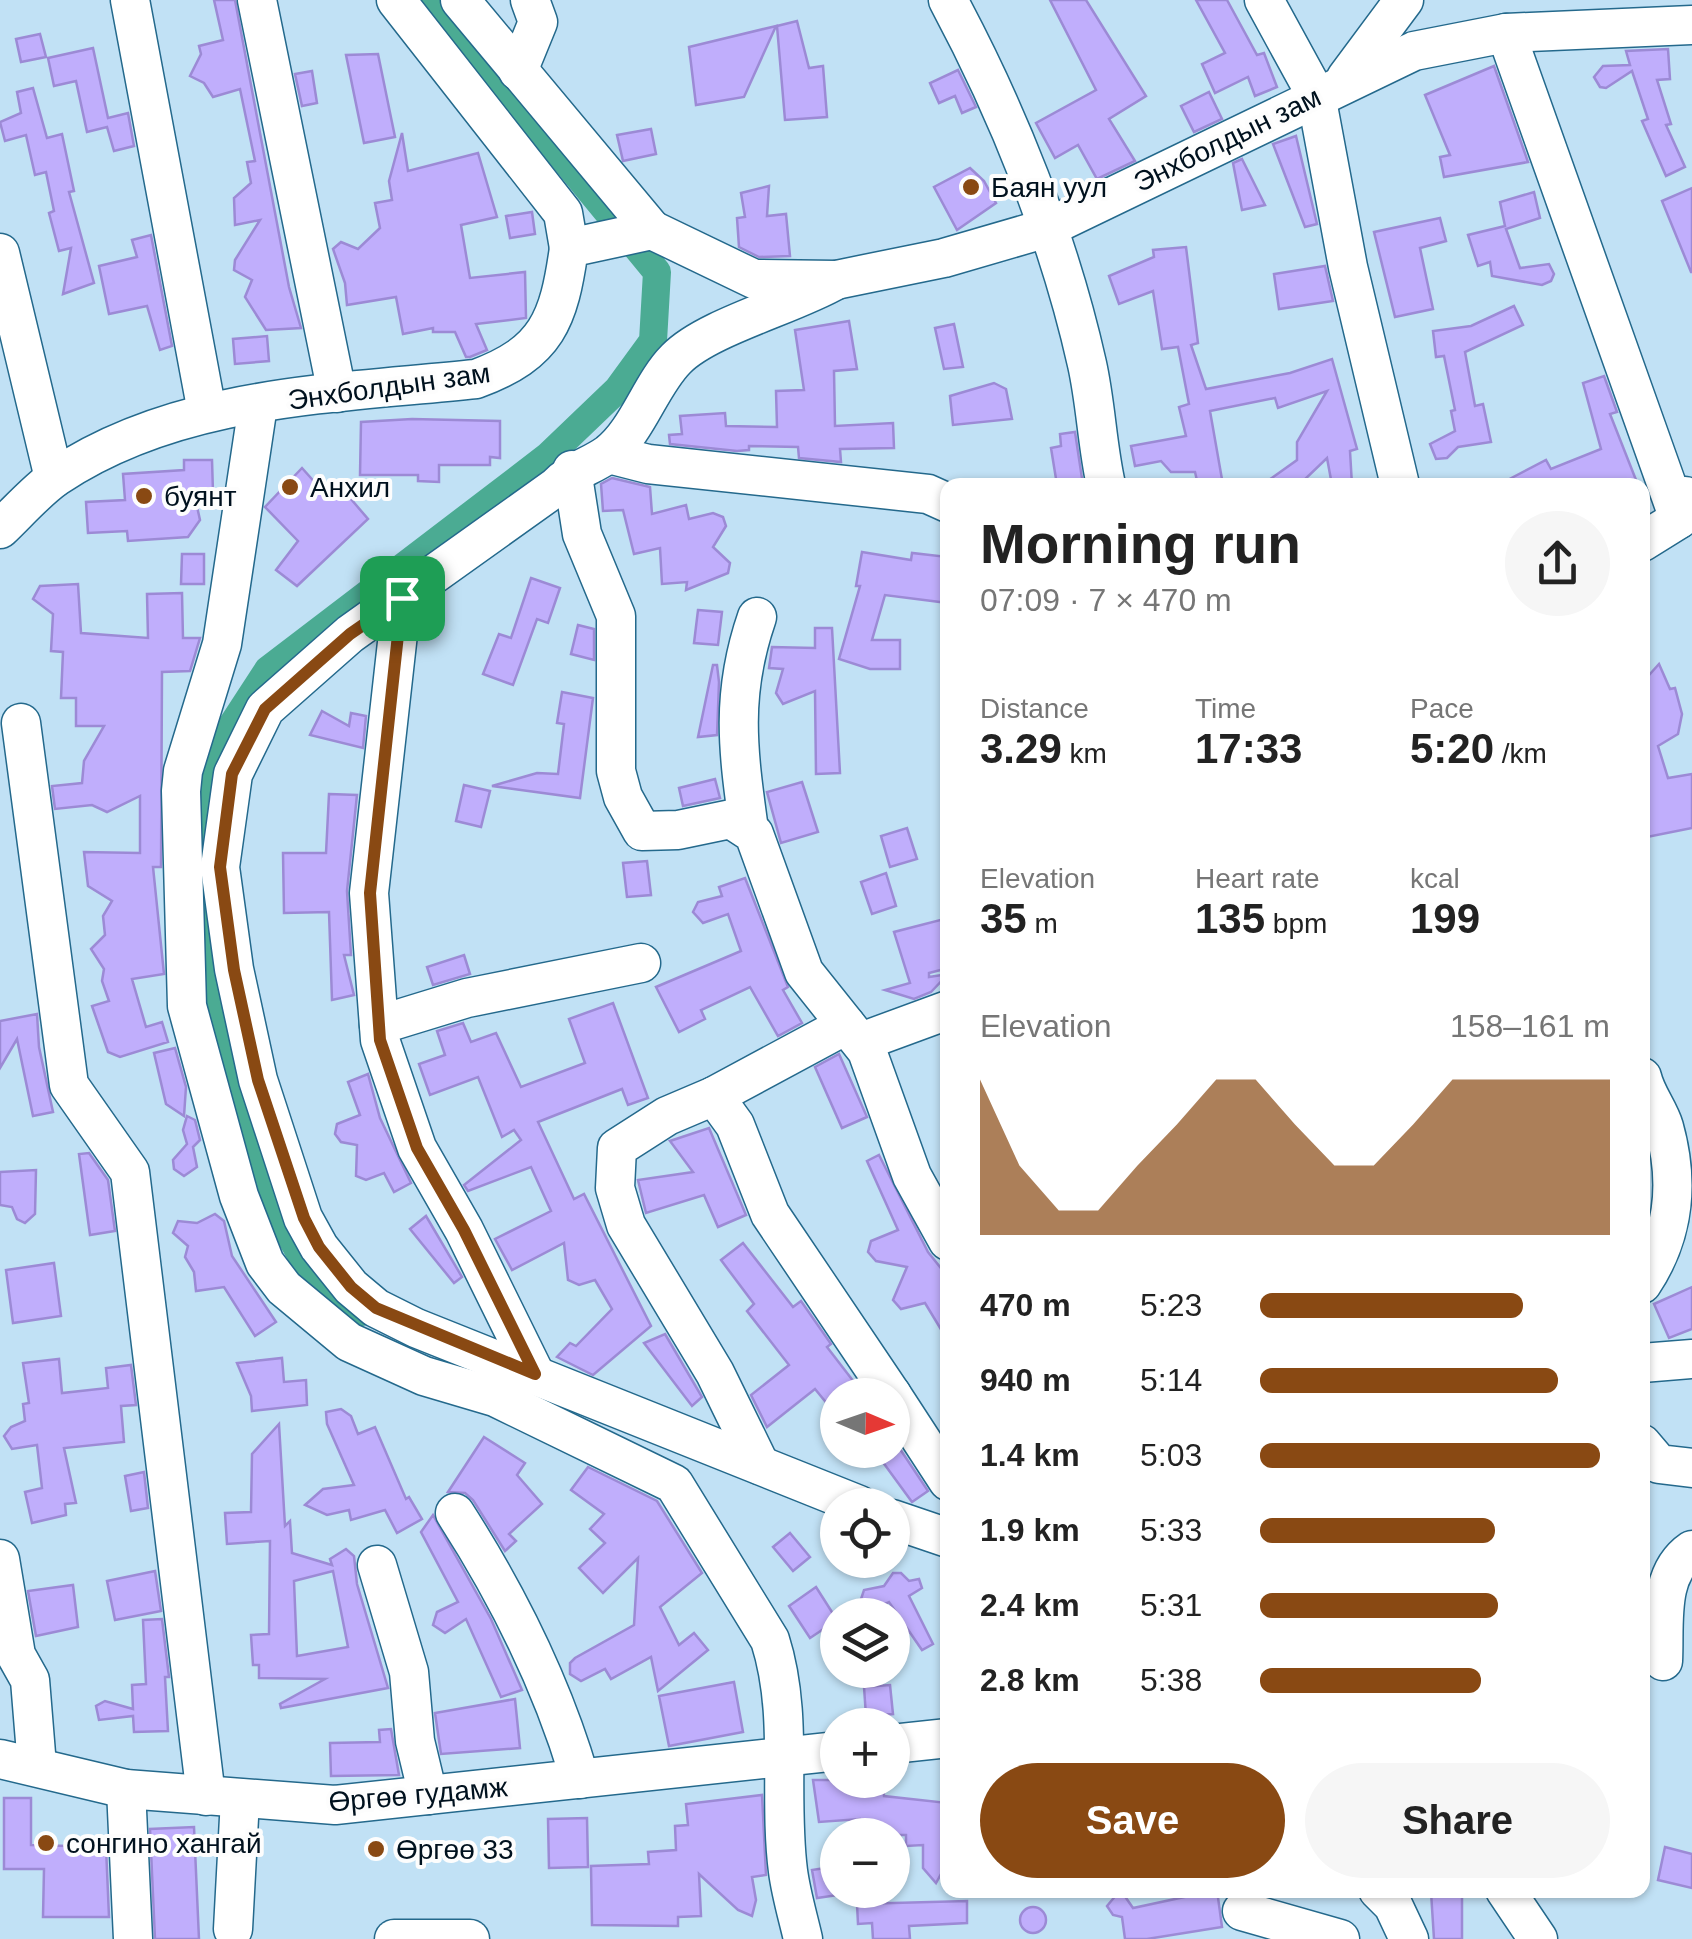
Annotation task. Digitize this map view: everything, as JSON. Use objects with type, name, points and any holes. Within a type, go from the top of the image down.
[{"type":"street","points":[[130,0],[207,412]]},
{"type":"street","points":[[257,0],[336,394]]},
{"type":"street","points":[[396,0],[563,212],[569,248],[652,230],[460,0]]},
{"type":"street","points":[[518,71],[538,22],[530,0]]},
{"type":"street","points":[[948,0],[978,56],[1047,228],[1087,364],[1105,478]]},
{"type":"street","points":[[1264,0],[1328,90],[1348,268],[1398,478]]},
{"type":"street","points":[[1328,90],[1404,0]]},
{"type":"street","name":"Энхболдын зам","points":[[652,230],[754,279],[836,280],[944,258],[1047,228],[1414,51],[1506,33],[1692,26]]},
{"type":"street","points":[[1506,33],[1685,506],[1650,535]]},
{"type":"street","name":"Энхболдын зам","points":[[0,530],[54,478],[132,435],[207,412],[476,379],[518,364],[547,330],[563,290],[569,248]]},
{"type":"street","points":[[0,253],[54,478]]},
{"type":"street","points":[[820,1490],[376,1308],[351,1287],[319,1247],[304,1218],[258,1080],[234,970],[220,867],[232,774],[265,709],[350,634],[556,487],[572,470],[609,454],[676,358],[708,338],[802,300],[836,280]]},
{"type":"street","points":[[258,405],[222,644],[183,771],[181,791],[188,1006],[239,1196],[265,1262],[284,1288],[349,1342],[424,1376],[495,1398],[674,1484],[770,1640],[787,1757],[788,1870],[803,1939]]},
{"type":"street","points":[[609,454],[648,464],[928,494],[940,499]]},
{"type":"street","points":[[572,470],[582,534],[616,616],[616,771],[623,798],[642,831],[678,830],[731,818],[754,834],[804,972],[854,1034],[912,1176],[940,1227]]},
{"type":"street","points":[[402,598],[370,893],[379,1024],[389,1071],[417,1148],[464,1230],[535,1374]]},
{"type":"street","points":[[749,830],[737,694],[740,665],[757,618]]},
{"type":"street","points":[[22,723],[68,1085],[130,1172],[223,1797],[233,1929]]},
{"type":"street","points":[[379,1024],[467,998],[641,963]]},
{"type":"street","points":[[760,1466],[715,1372],[626,1226],[615,1188],[618,1148],[667,1116],[854,1034],[940,1012]]},
{"type":"street","points":[[1650,1095],[1663,1124],[1673,1170],[1663,1252],[1650,1272]]},
{"type":"street","points":[[714,1096],[735,1125],[770,1214],[881,1378]]},
{"type":"street","points":[[1650,1363],[1692,1360]]},
{"type":"street","points":[[910,1423],[940,1469]]},
{"type":"street","points":[[1650,1453],[1659,1464],[1692,1468]]},
{"type":"street","points":[[454,1512],[532,1647],[565,1727],[580,1780]]},
{"type":"street","points":[[910,1525],[940,1535]]},
{"type":"street","points":[[1663,1661],[1667,1579],[1679,1559],[1692,1550]]},
{"type":"street","points":[[0,1558],[16,1656],[30,1680],[18,1763]]},
{"type":"street","points":[[378,1564],[409,1672],[415,1741],[428,1795]]},
{"type":"street","points":[[910,1742],[940,1739]]},
{"type":"street","name":"Өргөө гудамж","points":[[18,1763],[126,1789],[334,1805],[820,1753]]},
{"type":"street","points":[[126,1789],[133,1939]]},
{"type":"street","points":[[1386,1898],[1409,1939]]},
{"type":"street","points":[[1510,1898],[1538,1939]]},
{"type":"street","points":[[1242,1913],[1340,1939]]},
{"type":"street","points":[[394,1939],[470,1939]]},
{"type":"building","points":[[214,0],[235,0],[289,287],[301,328],[266,330],[245,297],[252,280],[234,270],[235,260],[260,220],[235,225],[234,198],[251,183],[247,162],[255,161],[240,89],[213,97],[204,83],[190,76],[201,54],[199,46],[223,40]]},
{"type":"building","points":[[1050,0],[1086,0],[1146,96],[1109,119],[1135,161],[1097,179],[1078,145],[1055,158],[1036,123],[1096,90]]},
{"type":"building","points":[[1196,0],[1227,0],[1257,55],[1264,53],[1277,87],[1255,96],[1248,77],[1215,93],[1202,64],[1225,53]]},
{"type":"building","points":[[797,21],[809,68],[823,66],[827,117],[785,120],[777,26]]},
{"type":"building","points":[[776,26],[744,97],[696,105],[689,47]]},
{"type":"building","points":[[40,34],[46,57],[21,62],[16,39]]},
{"type":"building","points":[[93,48],[108,118],[128,113],[134,146],[114,151],[107,127],[87,132],[76,81],[54,86],[48,58]]},
{"type":"building","points":[[1668,49],[1670,79],[1657,80],[1671,124],[1666,125],[1685,167],[1666,176],[1642,121],[1648,119],[1632,71],[1606,88],[1600,87],[1594,77],[1603,66],[1630,65],[1626,51]]},
{"type":"building","points":[[378,54],[395,137],[364,143],[346,55]]},
{"type":"building","points":[[1494,66],[1528,162],[1444,177],[1440,157],[1450,155],[1425,95]]},
{"type":"building","points":[[958,70],[976,107],[962,113],[955,96],[939,103],[930,83]]},
{"type":"building","points":[[312,71],[317,103],[302,106],[295,74]]},
{"type":"building","points":[[33,88],[47,138],[62,134],[74,191],[69,192],[94,283],[63,294],[71,248],[59,251],[49,213],[54,211],[46,172],[35,175],[26,135],[5,141],[0,122],[21,113],[17,92]]},
{"type":"building","points":[[1209,92],[1222,119],[1194,132],[1181,106]]},
{"type":"building","points":[[651,129],[656,154],[623,161],[617,135]]},
{"type":"building","points":[[402,133],[408,171],[478,153],[497,217],[461,225],[470,278],[525,272],[526,318],[476,324],[487,350],[470,357],[466,357],[455,332],[433,332],[433,328],[403,334],[396,297],[347,305],[345,283],[333,249],[341,242],[358,249],[380,228],[375,203],[392,200],[389,181]]},
{"type":"building","points":[[1296,136],[1317,224],[1305,227],[1273,144]]},
{"type":"building","points":[[1242,159],[1265,205],[1242,210],[1233,163]]},
{"type":"building","points":[[970,168],[984,181],[996,203],[957,230],[934,187]]},
{"type":"building","points":[[769,186],[767,216],[786,214],[790,256],[759,257],[739,247],[737,218],[745,217],[741,193]]},
{"type":"building","points":[[1692,188],[1692,272],[1691,272],[1662,201]]},
{"type":"building","points":[[1534,192],[1540,218],[1506,229],[1520,268],[1549,264],[1554,274],[1551,281],[1542,285],[1492,276],[1490,262],[1478,266],[1468,235],[1505,226],[1500,202]]},
{"type":"building","points":[[532,212],[535,234],[510,238],[506,216]]},
{"type":"building","points":[[1440,218],[1446,241],[1420,248],[1433,309],[1395,317],[1374,232]]},
{"type":"building","points":[[151,235],[172,346],[160,350],[147,306],[109,314],[99,266],[137,257],[132,240]]},
{"type":"building","points":[[1186,247],[1198,343],[1191,345],[1206,389],[1290,373],[1332,359],[1357,449],[1350,451],[1352,478],[1331,478],[1327,458],[1306,478],[1272,478],[1297,460],[1297,442],[1327,391],[1278,408],[1275,398],[1210,411],[1222,478],[1171,472],[1161,461],[1135,466],[1131,446],[1186,436],[1179,407],[1189,404],[1178,347],[1162,349],[1153,291],[1119,304],[1109,276],[1154,257],[1153,250]]},
{"type":"building","points":[[1325,266],[1333,301],[1279,309],[1274,274]]},
{"type":"building","points":[[1514,306],[1523,325],[1465,352],[1475,406],[1483,404],[1491,442],[1458,447],[1447,458],[1436,459],[1430,444],[1455,431],[1451,411],[1455,410],[1444,356],[1436,357],[1433,331],[1471,326]]},
{"type":"building","points":[[849,321],[857,369],[834,371],[835,426],[893,423],[894,448],[840,449],[841,462],[799,458],[798,447],[749,446],[749,450],[737,451],[670,444],[669,435],[682,434],[680,416],[725,413],[726,426],[777,427],[776,391],[804,390],[795,330]]},
{"type":"building","points":[[954,324],[963,367],[944,369],[935,328]]},
{"type":"building","points":[[267,336],[269,361],[235,364],[233,339]]},
{"type":"building","points":[[1604,376],[1617,412],[1610,414],[1635,478],[1511,478],[1546,460],[1551,469],[1601,449],[1583,383]]},
{"type":"building","points":[[994,383],[1006,389],[1012,419],[953,425],[950,396]]},
{"type":"building","points":[[500,421],[500,458],[490,457],[490,465],[439,465],[439,482],[418,481],[418,475],[360,475],[361,422]]},
{"type":"building","points":[[1075,432],[1082,478],[1056,478],[1051,448],[1061,446],[1060,434]]},
{"type":"building","points":[[184,460],[212,460],[213,492],[194,493],[200,520],[188,537],[128,541],[127,531],[88,533],[86,502],[125,500],[123,474],[184,470]]},
{"type":"building","points":[[302,468],[327,496],[339,485],[368,519],[297,586],[276,570],[298,541],[265,507]]},
{"type":"building","points":[[612,478],[650,487],[652,514],[686,505],[689,519],[713,513],[723,517],[726,526],[713,547],[730,563],[728,573],[686,590],[687,582],[662,584],[660,548],[634,554],[623,510],[603,511],[601,484]]},
{"type":"building","points":[[862,552],[911,560],[912,553],[940,556],[940,602],[885,595],[872,640],[900,640],[900,669],[870,669],[839,659],[860,586],[856,586]]},
{"type":"building","points":[[182,554],[204,554],[204,584],[181,584]]},
{"type":"building","points":[[531,578],[560,588],[548,623],[537,619],[513,685],[483,674],[499,634],[511,638]]},
{"type":"building","points":[[78,584],[81,633],[148,638],[147,594],[182,593],[183,638],[200,638],[190,671],[162,672],[161,867],[153,867],[164,974],[132,979],[146,1027],[162,1022],[168,1042],[120,1057],[108,1052],[92,1006],[109,1001],[102,981],[104,969],[91,949],[105,935],[103,916],[112,901],[88,886],[84,852],[140,853],[140,796],[107,812],[92,805],[55,809],[52,786],[82,783],[84,761],[104,726],[76,726],[76,698],[61,698],[63,652],[51,651],[53,614],[33,599],[40,586]]},
{"type":"building","points":[[698,610],[722,612],[718,645],[694,643]]},
{"type":"building","points":[[578,625],[594,629],[594,660],[571,654]]},
{"type":"building","points":[[815,628],[832,628],[840,773],[816,774],[815,691],[783,704],[776,693],[783,669],[769,668],[772,647],[815,648]]},
{"type":"building","points":[[1659,664],[1670,689],[1675,688],[1682,714],[1678,734],[1658,746],[1668,778],[1692,774],[1692,828],[1650,836],[1650,674]]},
{"type":"building","points":[[713,665],[717,665],[719,682],[717,735],[698,737]]},
{"type":"building","points":[[562,692],[593,698],[580,798],[492,786],[537,773],[558,774],[564,724],[557,723]]},
{"type":"building","points":[[322,711],[349,726],[351,713],[366,716],[363,748],[310,735]]},
{"type":"building","points":[[715,779],[720,798],[683,806],[679,788]]},
{"type":"building","points":[[802,782],[818,832],[781,843],[767,792]]},
{"type":"building","points":[[464,785],[490,791],[481,827],[456,821]]},
{"type":"building","points":[[329,794],[357,795],[347,891],[351,955],[344,955],[354,995],[332,1000],[329,912],[284,913],[283,853],[326,853]]},
{"type":"building","points":[[907,828],[917,859],[890,867],[881,836]]},
{"type":"building","points":[[647,861],[651,895],[627,897],[623,863]]},
{"type":"building","points":[[886,873],[896,906],[872,914],[861,882]]},
{"type":"building","points":[[745,878],[788,987],[783,990],[802,1023],[778,1036],[750,987],[701,1010],[705,1019],[679,1032],[656,987],[741,951],[728,914],[703,923],[693,912],[698,902],[722,896],[719,887]]},
{"type":"building","points":[[940,920],[940,970],[929,973],[929,977],[940,975],[940,982],[931,992],[914,999],[885,990],[910,983],[894,932]]},
{"type":"building","points":[[464,955],[470,974],[433,985],[427,967]]},
{"type":"building","points":[[613,1003],[648,1098],[628,1105],[622,1089],[538,1122],[574,1199],[584,1194],[651,1326],[593,1375],[557,1357],[570,1343],[576,1346],[612,1309],[595,1280],[579,1285],[568,1280],[564,1243],[512,1270],[495,1239],[551,1211],[531,1167],[468,1191],[464,1185],[521,1140],[514,1130],[502,1137],[478,1077],[430,1095],[419,1064],[445,1055],[437,1031],[463,1023],[471,1042],[496,1033],[521,1087],[585,1063],[569,1019]]},
{"type":"building","points":[[37,1014],[39,1047],[53,1112],[33,1116],[17,1039],[0,1068],[0,1021]]},
{"type":"building","points":[[175,1048],[186,1087],[184,1116],[166,1104],[154,1053]]},
{"type":"building","points":[[839,1054],[867,1117],[842,1128],[815,1067]]},
{"type":"building","points":[[368,1074],[380,1118],[411,1183],[394,1192],[384,1173],[366,1180],[356,1176],[357,1145],[341,1142],[335,1134],[337,1124],[360,1115],[348,1082]]},
{"type":"building","points":[[187,1116],[195,1120],[200,1140],[193,1147],[197,1167],[184,1176],[174,1169],[173,1160],[187,1144],[183,1130]]},
{"type":"building","points":[[709,1128],[746,1215],[718,1227],[704,1195],[646,1213],[638,1180],[693,1172],[670,1141]]},
{"type":"building","points":[[89,1153],[108,1180],[115,1231],[90,1235],[79,1154]]},
{"type":"building","points":[[879,1155],[928,1252],[940,1267],[940,1328],[925,1303],[901,1309],[893,1300],[907,1267],[876,1261],[868,1252],[871,1241],[898,1230],[867,1161]]},
{"type":"building","points":[[36,1170],[35,1214],[25,1223],[17,1219],[12,1207],[0,1205],[0,1172]]},
{"type":"building","points":[[215,1214],[224,1221],[232,1256],[276,1322],[255,1336],[224,1287],[196,1291],[194,1272],[185,1257],[188,1246],[173,1233],[178,1221],[197,1223]]},
{"type":"building","points":[[426,1216],[462,1277],[454,1283],[410,1229]]},
{"type":"building","points":[[743,1243],[793,1307],[801,1301],[831,1344],[827,1347],[851,1378],[820,1378],[820,1395],[815,1389],[767,1427],[751,1395],[789,1365],[747,1311],[754,1304],[721,1260]]},
{"type":"building","points":[[54,1263],[61,1316],[13,1323],[6,1270]]},
{"type":"building","points":[[1692,1287],[1692,1329],[1669,1338],[1654,1304]]},
{"type":"building","points":[[665,1334],[702,1397],[692,1406],[644,1343]]},
{"type":"building","points":[[282,1358],[284,1382],[306,1380],[307,1405],[252,1411],[251,1396],[237,1363]]},
{"type":"building","points":[[59,1359],[62,1393],[108,1388],[106,1368],[131,1365],[136,1405],[121,1406],[124,1442],[64,1448],[76,1503],[65,1504],[66,1515],[32,1523],[25,1492],[42,1488],[37,1445],[12,1449],[4,1436],[11,1427],[25,1421],[23,1404],[29,1403],[23,1363]]},
{"type":"building","points":[[341,1409],[351,1416],[358,1434],[375,1427],[406,1499],[409,1497],[422,1519],[397,1533],[385,1510],[351,1520],[349,1510],[327,1515],[305,1505],[323,1489],[354,1485],[327,1424],[326,1412]]},
{"type":"building","points":[[279,1424],[285,1526],[290,1521],[292,1553],[332,1565],[330,1559],[346,1549],[354,1556],[357,1584],[388,1688],[281,1708],[280,1704],[325,1679],[259,1678],[259,1665],[253,1665],[251,1635],[269,1634],[270,1541],[227,1544],[225,1513],[251,1512],[252,1454]],"holes":[[[333,1571],[348,1647],[297,1656],[294,1581]]]},
{"type":"building","points":[[484,1437],[525,1463],[517,1475],[542,1504],[509,1534],[516,1541],[505,1551],[473,1500],[465,1493],[448,1492]]},
{"type":"building","points":[[910,1464],[928,1491],[912,1502],[910,1488],[902,1488],[887,1468],[910,1468]]},
{"type":"building","points":[[588,1467],[657,1501],[702,1573],[660,1607],[679,1645],[694,1633],[708,1650],[658,1691],[651,1657],[611,1679],[605,1669],[581,1681],[570,1674],[570,1663],[575,1658],[634,1625],[638,1558],[603,1593],[579,1568],[605,1543],[590,1529],[604,1514],[571,1490]]},
{"type":"building","points":[[144,1472],[148,1508],[131,1511],[125,1476]]},
{"type":"building","points":[[433,1515],[491,1619],[522,1690],[501,1697],[466,1619],[445,1633],[433,1625],[437,1612],[458,1602],[421,1532]]},
{"type":"building","points":[[790,1533],[810,1557],[793,1571],[773,1547]]},
{"type":"building","points":[[155,1571],[161,1611],[115,1620],[107,1581]]},
{"type":"building","points":[[890,1578],[906,1578],[919,1579],[922,1588],[910,1598],[861,1598],[864,1590],[884,1586]]},
{"type":"building","points":[[73,1585],[78,1627],[36,1636],[28,1591]]},
{"type":"building","points":[[816,1587],[823,1598],[820,1631],[810,1638],[789,1606]]},
{"type":"building","points":[[910,1598],[933,1644],[922,1650],[910,1633]]},
{"type":"building","points":[[162,1619],[169,1677],[165,1677],[168,1731],[134,1732],[133,1716],[99,1720],[96,1706],[105,1701],[133,1709],[132,1685],[146,1684],[143,1620]]},
{"type":"building","points":[[734,1682],[743,1732],[669,1746],[659,1696]]},
{"type":"building","points":[[864,1688],[890,1688],[892,1708],[865,1708]]},
{"type":"building","points":[[515,1699],[520,1748],[441,1754],[435,1713]]},
{"type":"building","points":[[391,1729],[399,1775],[331,1776],[330,1743],[380,1742],[379,1730]]},
{"type":"building","points":[[813,1780],[820,1780],[820,1798],[940,1802],[940,1876],[936,1883],[923,1868],[923,1845],[910,1846],[910,1818],[820,1818],[820,1822]]},
{"type":"building","points":[[762,1795],[766,1875],[752,1877],[756,1900],[752,1916],[738,1910],[699,1874],[701,1916],[678,1917],[678,1926],[592,1925],[591,1866],[649,1864],[648,1852],[676,1850],[675,1826],[688,1825],[686,1804]]},
{"type":"building","points":[[4,1798],[31,1798],[31,1845],[106,1847],[109,1917],[43,1917],[44,1869],[4,1869]]},
{"type":"building","points":[[587,1818],[588,1867],[549,1868],[548,1819]]},
{"type":"building","points":[[194,1827],[199,1939],[155,1939],[150,1829]]},
{"type":"building","points":[[1665,1847],[1692,1854],[1692,1888],[1658,1880]]},
{"type":"building","points":[[820,1869],[820,1898],[817,1898],[812,1870]]},
{"type":"building","points":[[1114,1898],[1126,1898],[1133,1908],[1180,1898],[1218,1898],[1222,1927],[1125,1939],[1122,1917],[1113,1915],[1107,1906]]},
{"type":"building","points":[[1431,1898],[1462,1898],[1462,1939],[1434,1939]]},
{"type":"building","points":[[967,1901],[967,1923],[909,1926],[910,1939],[873,1939],[872,1923],[858,1924],[857,1908],[910,1908],[910,1903]]},
{"type":"building","points":[[1033,1907],[1043,1910],[1043,1930],[1033,1933],[1023,1930],[1020,1920],[1023,1910]]},
{"type":"waterway","points":[[361,1312],[318,1285],[283,1223],[226,1038],[202,885],[212,756],[268,670],[547,457],[618,389],[653,341],[657,272],[433,0]]},
{"type":"place","name":"Баян уул","points":[[971,187]]},
{"type":"place","name":"Анхил","points":[[290,487]]},
{"type":"place","name":"буянт","points":[[144,496]]},
{"type":"place","name":"сонгино хангай","points":[[46,1843]]},
{"type":"place","name":"Өргөө 33","points":[[376,1849]]},
{"type":"route","points":[[402,598],[370,893],[380,1040],[417,1148],[464,1230],[535,1374],[416,1328],[376,1308],[351,1287],[319,1247],[304,1218],[258,1080],[234,970],[220,867],[232,774],[265,709],[350,634],[402,598]]}]
